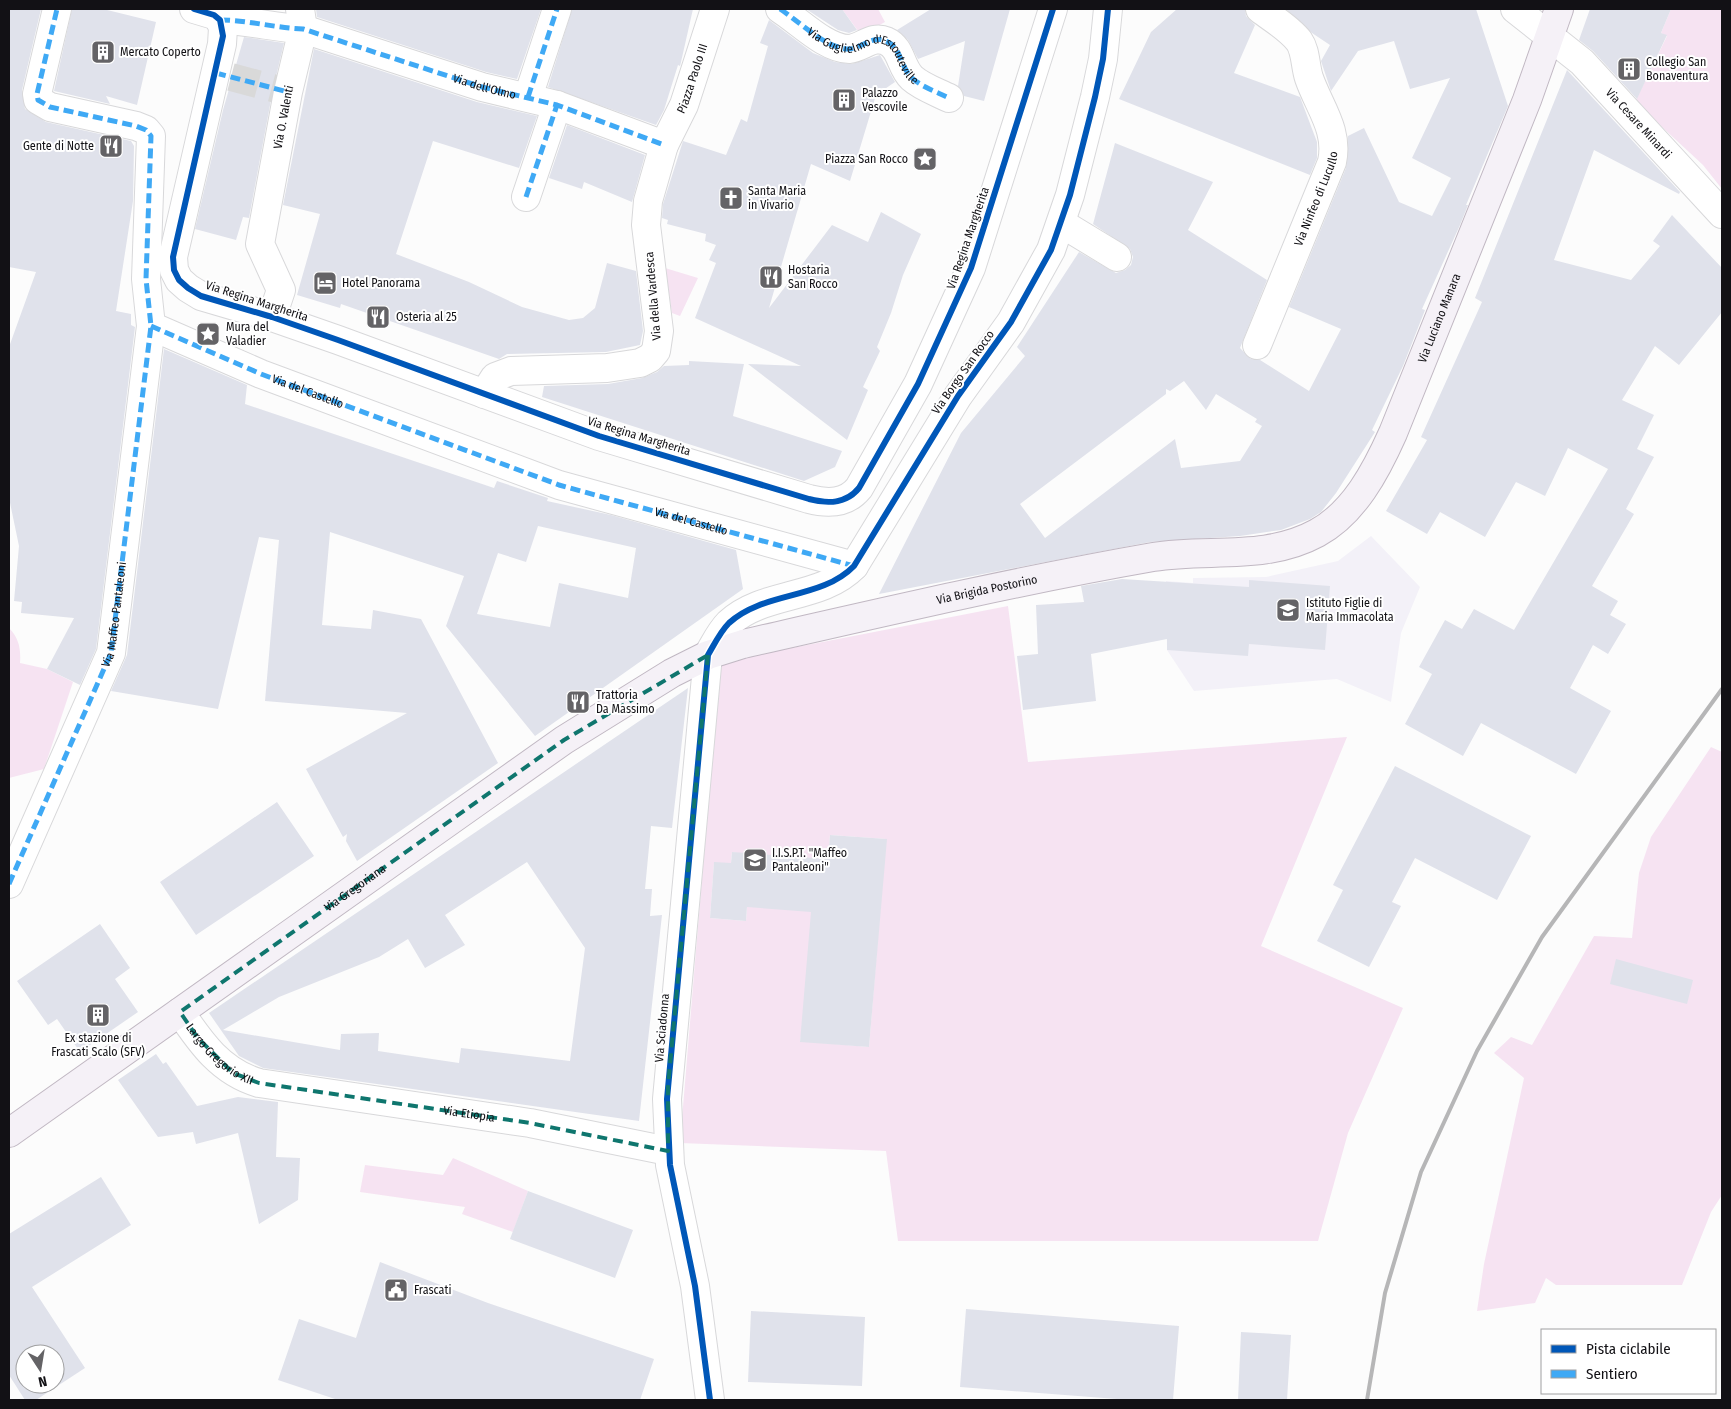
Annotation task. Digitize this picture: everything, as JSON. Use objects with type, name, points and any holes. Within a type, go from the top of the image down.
[{"type":"main road","name":"Via Luciano Manara","points":[[1269,549],[1298,542],[1336,521],[1358,495],[1377,467],[1397,424],[1551,36],[1559,9]]},
{"type":"main road","name":"Via Brigida Postorino","points":[[708,656],[766,639],[1063,574],[1157,557],[1241,553],[1269,549]]},
{"type":"main road","name":"Via Gregoriana","points":[[9,1133],[564,740],[672,673],[708,656]]},
{"type":"street","points":[[57,9],[37,94],[38,100],[50,107],[136,126],[146,130],[151,136],[146,280],[151,326]]},
{"type":"street","points":[[194,9],[214,15],[220,20]]},
{"type":"street","points":[[528,97],[557,9]]},
{"type":"street","name":"Piazza Paolo III","points":[[664,145],[684,105],[715,9]]},
{"type":"street","name":"Via Guglielmo d'Estouteville","points":[[780,9],[815,35],[839,47],[856,48],[874,40],[886,41],[896,49],[911,77],[949,98]]},
{"type":"street","name":"Via Regina Margherita","points":[[220,20],[223,36],[223,75],[173,257],[174,270],[179,280],[188,288],[201,296],[272,317],[599,436],[816,500],[839,501],[854,494],[918,384],[971,268],[1053,9]]},
{"type":"street","name":"Via Ninfeo di Lucullo","points":[[1257,345],[1332,162],[1334,150],[1332,130],[1310,81],[1300,42],[1287,29],[1260,9]]},
{"type":"street","name":"Via Cesare Minardi","points":[[1515,9],[1551,36],[1589,69],[1722,214]]},
{"type":"street","name":"Via Borgo San Rocco","points":[[708,656],[728,625],[741,615],[766,604],[834,582],[854,566],[958,396],[999,341],[1021,306],[1044,263],[1061,223],[1095,97],[1111,12]]},
{"type":"street","name":"Via dell'Olmo","points":[[220,20],[301,19],[482,88],[557,105],[664,145]]},
{"type":"street","name":"Via O. Valenti","points":[[272,317],[281,290],[260,244],[284,91],[301,19]]},
{"type":"street","points":[[526,197],[557,105]]},
{"type":"street","name":"Via della Vardesca","points":[[484,394],[495,377],[511,371],[607,368],[640,363],[650,358],[656,351],[659,331],[646,225],[647,208],[664,145]]},
{"type":"street","points":[[1061,223],[1117,257]]},
{"type":"street","name":"Via del Castello","points":[[151,326],[261,374],[559,485],[854,566]]},
{"type":"street","name":"Via Maffeo Pantaleoni","points":[[9,884],[111,653],[151,326]]},
{"type":"street","name":"Via Sciadonna","points":[[708,656],[668,1086],[668,1151],[674,1196],[700,1310],[710,1400]]},
{"type":"street","name":"Largo Gregorio XII","points":[[180,1012],[207,1050],[227,1068],[240,1077],[268,1085]]},
{"type":"street","name":"Via Etiopia","points":[[268,1085],[530,1123],[668,1151]]},
{"type":"highlighted area","points":[[708,655],[668,1086],[668,1151],[530,1123],[259,1083],[233,1073],[197,1037],[180,1012],[564,740]]},
{"type":"shaded area","points":[[842,9],[878,9],[885,22],[861,35]]},
{"type":"shaded area","points":[[1671,9],[1722,9],[1722,189],[1703,165],[1635,102],[1667,36],[1661,33]]},
{"type":"shaded area","points":[[665,268],[698,278],[680,316],[672,313]]},
{"type":"shaded area","name":"Istituto Figlie di Maria Immacolata","points":[[1371,536],[1420,587],[1401,633],[1391,702],[1337,679],[1194,691],[1167,650],[1166,581],[1193,583],[1193,578],[1266,577],[1338,561]]},
{"type":"shaded area","points":[[1008,606],[1028,762],[1347,737],[1261,946],[1403,1008],[1348,1133],[1318,1241],[898,1241],[886,1151],[680,1143],[720,662]],"holes":[[[830,835],[886,839],[869,1047],[800,1041],[826,897],[747,907],[746,921],[710,918],[714,863],[731,863],[732,852],[827,871]]]},
{"type":"shaded area","points":[[9,628],[19,644],[20,663],[47,669],[73,682],[44,769],[9,778]]},
{"type":"shaded area","points":[[1711,747],[1722,752],[1722,1195],[1711,1212],[1682,1285],[1556,1285],[1546,1278],[1535,1303],[1477,1311],[1484,1264],[1524,1078],[1494,1053],[1511,1037],[1532,1045],[1594,936],[1632,938],[1639,873],[1651,837]]},
{"type":"shaded area","points":[[453,1158],[528,1191],[513,1232],[462,1214],[465,1207],[360,1192],[365,1165],[443,1175]]},
{"type":"building","points":[[9,9],[41,9],[22,90],[25,109],[46,122],[131,141],[134,146],[133,201],[116,311],[131,314],[131,325],[135,327],[96,649],[80,685],[47,669],[74,618],[21,613],[22,602],[14,601],[19,546],[9,498],[9,347],[36,272],[9,267]]},
{"type":"building","name":"Mercato Coperto","points":[[72,9],[103,9],[156,22],[137,105],[106,96],[110,104],[54,91]]},
{"type":"building","points":[[316,9],[541,9],[517,79],[486,72],[317,17]]},
{"type":"building","points":[[572,9],[693,9],[680,66],[678,65],[664,110],[656,125],[548,87]]},
{"type":"building","points":[[806,9],[842,9],[857,30],[849,33],[838,30]]},
{"type":"building","points":[[931,9],[1010,9],[984,101],[964,96],[958,86],[965,41],[918,59],[908,40],[897,30]]},
{"type":"building","points":[[1177,9],[1245,9],[1246,16],[1255,25],[1234,73],[1300,97],[1317,142],[1317,158],[1310,175],[1119,99],[1151,32]]},
{"type":"building","points":[[1286,9],[1476,9],[1508,106],[1466,205],[1468,205],[1460,225],[1422,309],[1425,310],[1403,366],[1372,430],[1375,432],[1336,493],[1321,512],[1310,519],[1281,530],[1240,536],[1150,542],[879,594],[961,433],[1025,356],[1017,347],[1079,252],[1116,273],[1125,270],[1131,265],[1133,257],[1130,249],[1093,224],[1115,143],[1213,182],[1188,230],[1267,280],[1240,348],[1251,359],[1260,360],[1309,391],[1341,329],[1289,307],[1346,168],[1348,136],[1364,128],[1399,202],[1432,216],[1451,178],[1412,158],[1450,78],[1410,89],[1394,41],[1358,51],[1331,91],[1321,61],[1330,45],[1312,33]],"holes":[[[1184,381],[1206,410],[1216,394],[1257,419],[1255,422],[1262,426],[1240,461],[1181,468],[1175,439],[1045,538],[1020,504],[1166,394],[1166,389],[1170,391]]]},
{"type":"building","name":"Collegio San Bonaventura","points":[[1590,9],[1671,9],[1661,33],[1667,35],[1637,99],[1593,51],[1579,40]]},
{"type":"building","points":[[769,20],[813,53],[835,62],[852,64],[880,55],[895,82],[876,95],[850,181],[811,164],[769,308],[832,225],[868,242],[881,212],[921,234],[903,275],[891,313],[877,347],[880,351],[863,387],[868,390],[847,440],[748,364],[801,366],[695,318],[716,263],[709,260],[716,245],[705,241],[706,234],[667,224],[668,220],[662,218],[663,204],[683,141],[726,155],[741,119],[747,122],[768,46],[760,43]]},
{"type":"building","points":[[244,37],[284,43],[273,89],[249,218],[243,217],[236,240],[195,229],[223,110]]},
{"type":"building","points":[[314,49],[477,102],[537,116],[519,168],[433,141],[396,254],[469,282],[522,307],[569,320],[583,318],[595,308],[607,263],[636,271],[643,331],[640,345],[606,352],[507,354],[499,359],[341,304],[340,308],[297,295],[320,214],[283,205]]},
{"type":"building","points":[[1567,70],[1680,192],[1679,194],[1594,150],[1554,260],[1631,280],[1660,246],[1653,241],[1672,215],[1722,268],[1722,312],[1679,365],[1655,346],[1622,400],[1654,415],[1637,449],[1654,457],[1626,509],[1634,514],[1592,586],[1618,601],[1610,615],[1626,624],[1608,654],[1593,645],[1570,688],[1611,711],[1576,774],[1481,723],[1463,756],[1405,724],[1432,674],[1419,667],[1445,620],[1462,629],[1474,609],[1514,630],[1608,469],[1568,448],[1545,496],[1516,482],[1485,537],[1440,512],[1427,534],[1386,511],[1427,440],[1421,437],[1482,302],[1475,298]]},
{"type":"building","points":[[567,125],[645,155],[632,202],[584,182],[582,189],[549,178]]},
{"type":"building","points":[[164,349],[247,385],[245,404],[494,488],[497,481],[548,498],[547,501],[611,515],[736,550],[743,589],[535,736],[446,626],[464,576],[330,532],[322,625],[371,629],[373,610],[421,619],[498,763],[357,861],[346,841],[347,834],[343,837],[306,769],[407,713],[265,701],[279,540],[259,537],[218,709],[111,691],[127,655]],"holes":[[[538,526],[636,548],[628,598],[559,583],[550,627],[477,614],[498,553],[526,562]]]},
{"type":"building","points":[[689,361],[744,364],[733,416],[842,451],[835,467],[804,481],[542,397],[544,386],[608,384],[642,378],[657,372],[664,366],[689,365]]},
{"type":"building","points":[[1122,579],[1249,587],[1249,580],[1330,586],[1325,650],[1249,644],[1248,656],[1167,650],[1167,639],[1091,654],[1096,701],[1023,710],[1017,656],[1038,654],[1036,605],[1084,602],[1081,586]]},
{"type":"building","points":[[688,688],[672,828],[651,826],[645,889],[652,889],[650,916],[662,915],[639,1121],[263,1068],[239,1056],[209,1013]],"holes":[[[527,862],[585,948],[570,1061],[461,1048],[459,1063],[378,1051],[379,1033],[341,1034],[340,1050],[223,1030],[279,997],[379,957],[408,939],[425,968],[465,945],[445,915]]]},
{"type":"building","points":[[1395,766],[1531,836],[1497,900],[1415,858],[1392,902],[1401,906],[1369,967],[1317,941],[1343,890],[1333,885]]},
{"type":"building","points":[[277,802],[314,856],[196,935],[160,882]]},
{"type":"building","points":[[830,835],[887,839],[869,1047],[800,1042],[811,912],[747,907],[746,921],[710,918],[714,862],[731,863],[732,852],[828,859]]},
{"type":"building","points":[[100,924],[130,968],[115,979],[138,1012],[80,1052],[57,1019],[48,1025],[17,981]]},
{"type":"building","points":[[1616,959],[1693,980],[1687,1004],[1610,984]]},
{"type":"building","points":[[156,1054],[163,1064],[166,1062],[197,1106],[238,1097],[278,1102],[276,1157],[300,1158],[298,1200],[259,1224],[238,1133],[196,1144],[193,1132],[158,1137],[118,1080]]},
{"type":"building","points":[[101,1177],[131,1225],[32,1287],[85,1368],[65,1381],[65,1344],[15,1344],[15,1384],[9,1375],[9,1234]]},
{"type":"building","points":[[528,1191],[633,1230],[615,1278],[510,1239]]},
{"type":"building","points":[[380,1262],[488,1303],[654,1359],[640,1400],[338,1400],[278,1380],[299,1319],[356,1338]]},
{"type":"building","points":[[966,1309],[1179,1326],[1173,1400],[1130,1400],[960,1387]]},
{"type":"building","points":[[751,1311],[865,1317],[862,1386],[748,1382]]},
{"type":"building","points":[[1241,1332],[1291,1335],[1287,1400],[1238,1400]]},
{"type":"building","points":[[21,1394],[45,1394],[36,1400],[25,1400]]},
{"type":"tunnel","points":[[231,77],[280,90]]},
{"type":"railway","points":[[1367,1400],[1385,1293],[1421,1172],[1477,1051],[1542,937],[1722,689]]},
{"type":"marked path","points":[[9,884],[111,653],[151,326],[146,279],[151,136],[146,130],[136,126],[50,107],[38,100],[37,94],[57,9]]},
{"type":"marked path","points":[[528,97],[557,9]]},
{"type":"marked path","points":[[780,9],[822,40],[840,48],[854,48],[876,40],[886,41],[895,48],[905,69],[912,78],[925,87],[949,98]]},
{"type":"marked path","points":[[220,20],[303,29],[482,87],[557,105],[664,145]]},
{"type":"marked path","points":[[216,73],[288,92]]},
{"type":"marked path","points":[[526,197],[557,105]]},
{"type":"marked path","points":[[151,326],[261,374],[559,485],[854,566]]},
{"type":"cycle path","points":[[194,9],[214,15],[220,20],[223,36],[173,257],[174,270],[179,280],[188,288],[201,296],[272,317],[338,340],[599,436],[823,502],[842,500],[859,488],[918,384],[971,268],[1053,9]]},
{"type":"cycle path","points":[[710,1400],[695,1286],[670,1165],[667,1099],[708,655],[729,623],[743,613],[759,605],[825,585],[841,577],[854,566],[958,396],[1011,322],[1051,250],[1070,195],[1103,59],[1108,9]]},
{"type":"place","name":"Mercato Coperto","points":[[103,52]]},
{"type":"place","name":"Collegio San Bonaventura","points":[[1629,69]]},
{"type":"place","name":"Palazzo Vescovile","points":[[844,100]]},
{"type":"place","name":"Gente di Notte","points":[[111,146]]},
{"type":"place","name":"Piazza San Rocco","points":[[925,159]]},
{"type":"place","name":"Santa Maria in Vivario","points":[[731,198]]},
{"type":"place","name":"Hostaria San Rocco","points":[[771,277]]},
{"type":"place","name":"Hotel Panorama","points":[[325,283]]},
{"type":"place","name":"Osteria al 25","points":[[378,317]]},
{"type":"place","name":"Mura del Valadier","points":[[208,334]]},
{"type":"place","name":"Istituto Figlie di Maria Immacolata","points":[[1288,610]]},
{"type":"place","name":"Trattoria Da Massimo","points":[[578,702]]},
{"type":"place","name":"I.I.S.P.T. \"Maffeo Pantaleoni\"","points":[[755,860]]},
{"type":"place","name":"Ex stazione di Frascati Scalo (SFV)","points":[[98,1015]]},
{"type":"place","name":"Frascati","points":[[396,1290]]}]
